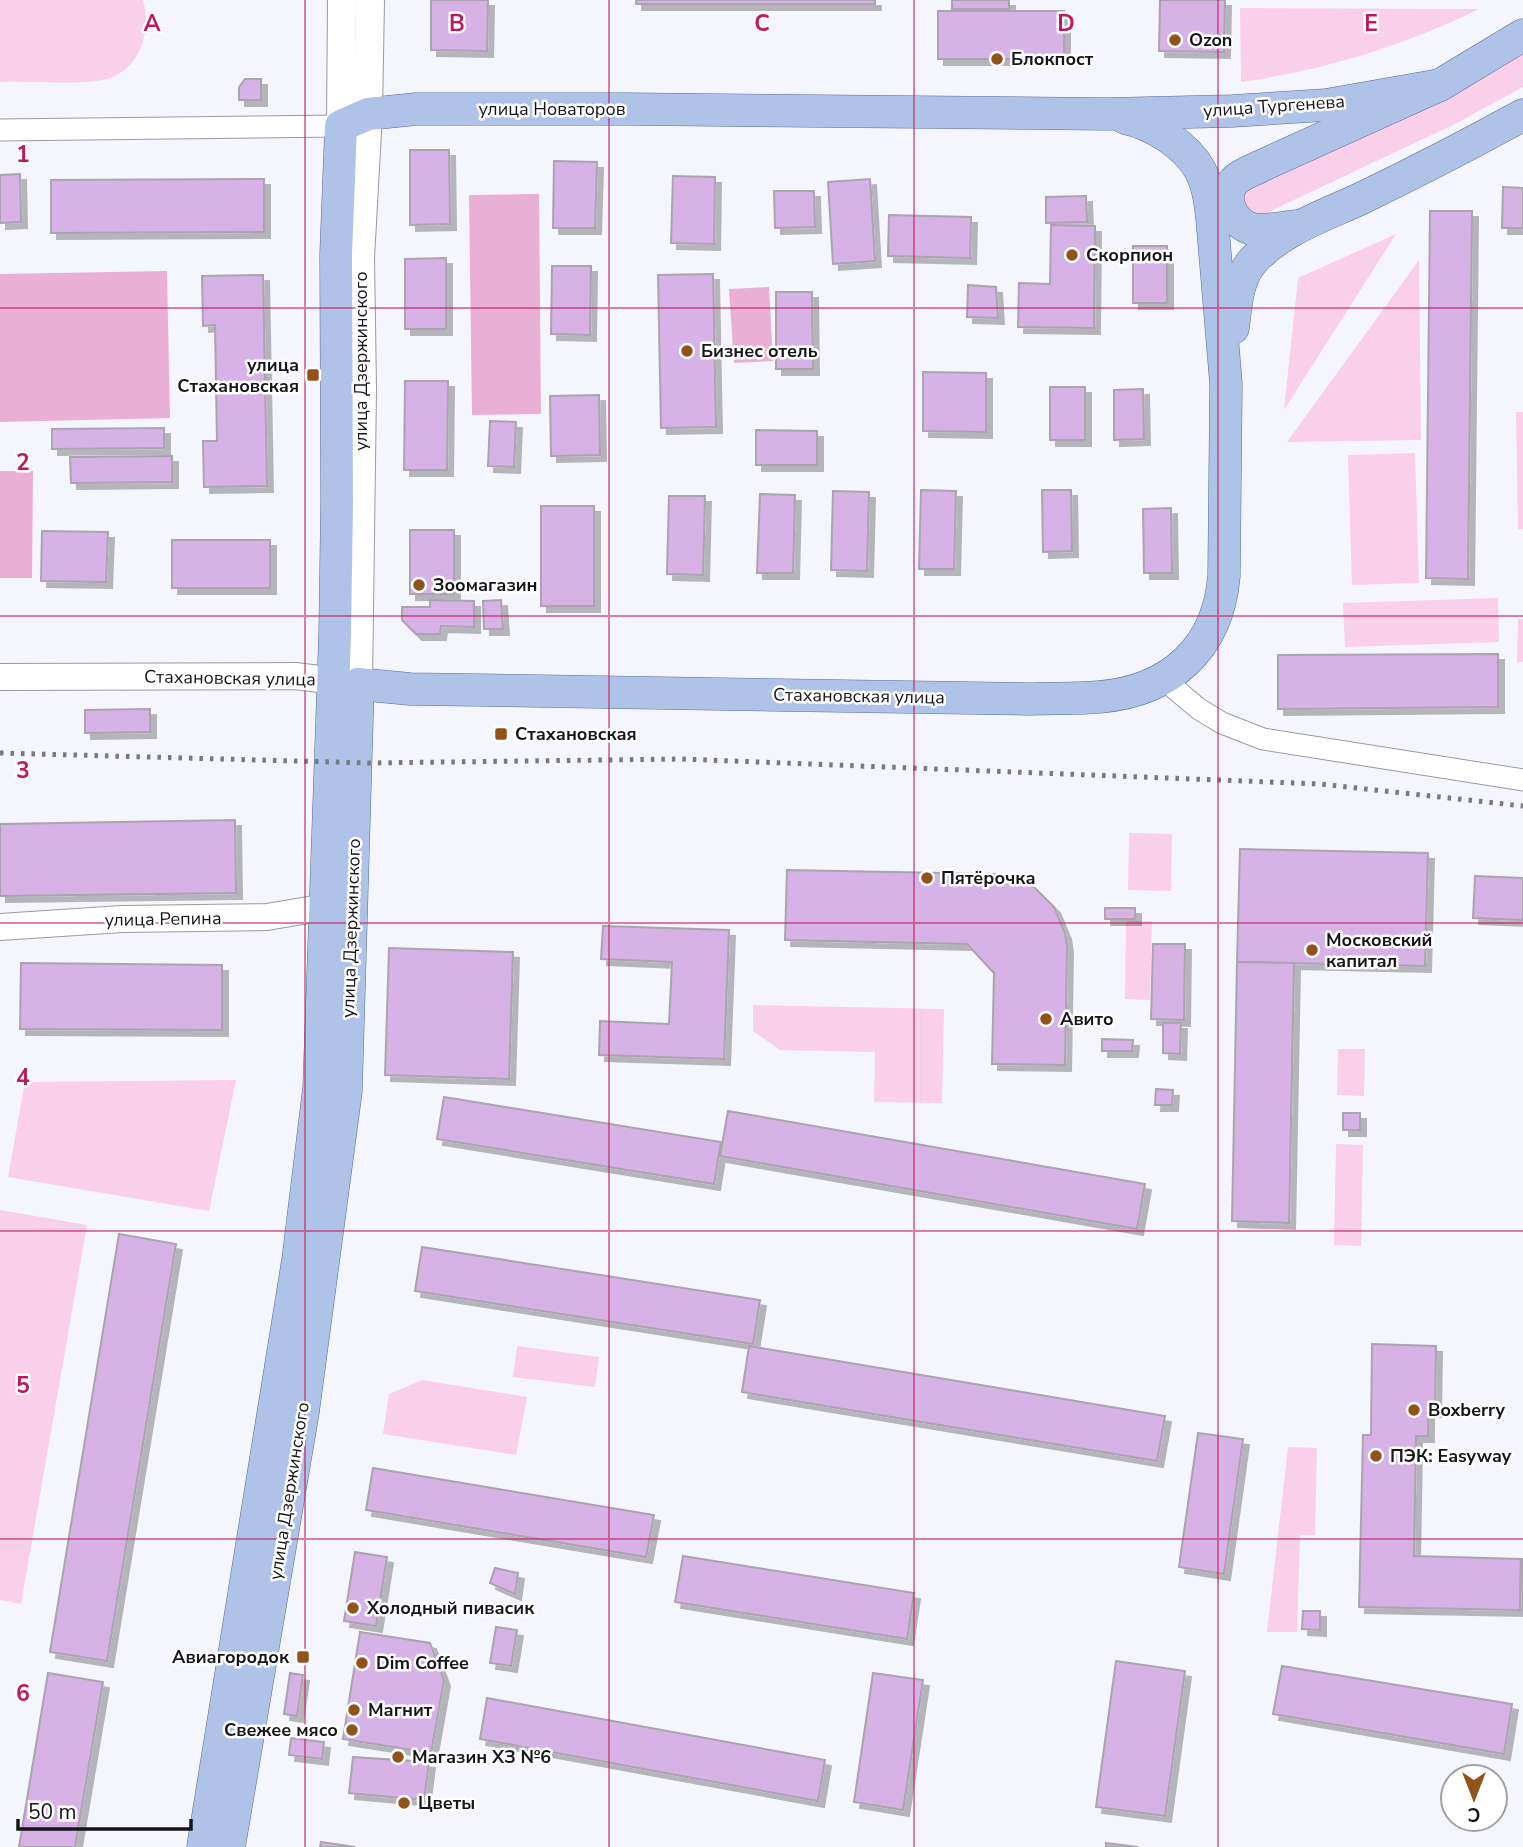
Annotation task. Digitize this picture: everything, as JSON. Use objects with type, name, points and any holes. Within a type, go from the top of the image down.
[{"type":"main road","name":"улица Дзержинского","points":[[342,0],[355,120]]},
{"type":"main road","name":"улица Дзержинского","points":[[229,1847],[303,1412],[346,1091],[345,682],[337,502],[336,254],[370,0]]},
{"type":"main road","name":"улица Тургенева","points":[[1302,225],[1257,230],[1241,224],[1230,209],[1231,184],[1240,176],[1440,85],[1523,35]]},
{"type":"main road","name":"улица Тургенева","points":[[1107,114],[1232,111],[1326,105],[1440,85]]},
{"type":"main road","name":"улица Новаторов","points":[[355,120],[416,109],[625,108],[1107,114]]},
{"type":"main road","name":"Стахановская улица","points":[[345,682],[410,689],[1029,699],[1100,697],[1135,691],[1163,679],[1182,666],[1201,647],[1217,616],[1223,596],[1226,384],[1210,199],[1199,168],[1174,141],[1136,120],[1107,114]]},
{"type":"main road","points":[[1226,384],[1239,289],[1252,262],[1272,244],[1302,225],[1523,115]]},
{"type":"main road","name":"улица Дзержинского","points":[[203,1847],[300,1247],[319,1088],[326,907],[345,682]]},
{"type":"street","name":"улица Новаторов","points":[[0,130],[355,120]]},
{"type":"street","name":"Стахановская улица","points":[[0,677],[295,676],[345,682]]},
{"type":"street","points":[[1163,679],[1199,709],[1222,723],[1263,738],[1523,780]]},
{"type":"street","name":"улица Репина","points":[[0,927],[122,919],[267,917],[326,907]]},
{"type":"shaded area","points":[[0,0],[143,0],[146,23],[142,46],[130,65],[110,78],[72,83],[0,82]]},
{"type":"shaded area","points":[[1240,8],[1479,9],[1422,34],[1363,55],[1303,71],[1241,82]]},
{"type":"shaded area","points":[[1523,53],[1523,87],[1457,123],[1258,217],[1252,219],[1236,198],[1245,189],[1442,100]]},
{"type":"shaded area","points":[[539,194],[541,414],[472,415],[469,195]]},
{"type":"shaded area","points":[[1396,234],[1284,410],[1298,278]]},
{"type":"shaded area","points":[[1419,260],[1421,440],[1287,442]]},
{"type":"shaded area","points":[[167,271],[170,418],[0,422],[0,274]]},
{"type":"shaded area","points":[[769,287],[773,361],[734,363],[729,289]]},
{"type":"shaded area","points":[[1516,412],[1523,412],[1523,529],[1518,529]]},
{"type":"shaded area","points":[[1415,453],[1419,583],[1352,585],[1348,455]]},
{"type":"shaded area","points":[[0,471],[33,471],[32,578],[0,578]]},
{"type":"shaded area","points":[[1498,598],[1499,642],[1345,647],[1343,603]]},
{"type":"shaded area","points":[[1518,619],[1523,619],[1523,662],[1517,662]]},
{"type":"shaded area","points":[[1129,833],[1172,834],[1171,891],[1128,890]]},
{"type":"shaded area","points":[[1126,921],[1152,921],[1150,1000],[1125,999]]},
{"type":"shaded area","points":[[753,1005],[944,1009],[942,1103],[874,1102],[875,1052],[780,1050],[753,1031]]},
{"type":"shaded area","points":[[1338,1049],[1365,1049],[1364,1096],[1337,1095]]},
{"type":"shaded area","points":[[236,1080],[209,1211],[8,1177],[25,1082]]},
{"type":"shaded area","points":[[1336,1144],[1363,1145],[1361,1246],[1334,1245]]},
{"type":"shaded area","points":[[0,1210],[87,1225],[21,1604],[0,1600]]},
{"type":"shaded area","points":[[517,1346],[599,1357],[595,1387],[513,1377]]},
{"type":"shaded area","points":[[422,1380],[527,1397],[516,1455],[383,1434],[389,1394]]},
{"type":"shaded area","points":[[1288,1447],[1317,1448],[1315,1535],[1300,1535],[1297,1632],[1267,1632]]},
{"type":"building","points":[[431,0],[488,0],[487,51],[431,50]]},
{"type":"building","points":[[636,0],[875,0],[875,4],[636,4]]},
{"type":"building","points":[[952,0],[1009,0],[1009,9],[952,9]]},
{"type":"building","points":[[1160,0],[1225,0],[1224,52],[1159,51]]},
{"type":"building","points":[[938,11],[1064,11],[1064,59],[938,59]]},
{"type":"building","points":[[245,79],[261,79],[261,100],[239,100],[239,87]]},
{"type":"building","points":[[410,150],[449,150],[450,224],[410,225]]},
{"type":"building","points":[[554,161],[597,162],[595,228],[553,228]]},
{"type":"building","points":[[20,174],[21,222],[0,223],[0,175]]},
{"type":"building","points":[[673,176],[715,177],[714,244],[671,243]]},
{"type":"building","points":[[264,179],[264,232],[51,233],[51,180]]},
{"type":"building","points":[[870,179],[875,261],[833,264],[828,182]]},
{"type":"building","points":[[1503,187],[1523,188],[1523,228],[1502,228]]},
{"type":"building","points":[[774,191],[814,191],[815,227],[775,228]]},
{"type":"building","points":[[1086,196],[1087,222],[1046,223],[1046,197]]},
{"type":"building","points":[[1430,211],[1472,211],[1468,579],[1426,578]]},
{"type":"building","points":[[889,215],[971,217],[970,258],[888,256]]},
{"type":"building","name":"Скорпион","points":[[1051,225],[1095,226],[1094,328],[1018,327],[1019,283],[1050,284]]},
{"type":"building","points":[[1133,246],[1167,246],[1167,303],[1133,303]]},
{"type":"building","points":[[446,258],[446,329],[405,329],[405,259]]},
{"type":"building","points":[[552,266],[591,266],[590,335],[551,334]]},
{"type":"building","name":"Бизнес отель","points":[[713,274],[716,427],[661,428],[658,275]]},
{"type":"building","points":[[263,275],[267,486],[204,487],[203,441],[217,441],[215,325],[203,326],[202,276]]},
{"type":"building","points":[[968,285],[996,287],[998,318],[967,317]]},
{"type":"building","points":[[776,292],[812,292],[813,369],[776,369]]},
{"type":"building","points":[[923,372],[986,373],[986,432],[923,431]]},
{"type":"building","points":[[405,381],[448,381],[447,470],[404,470]]},
{"type":"building","points":[[1050,387],[1085,387],[1085,440],[1050,440]]},
{"type":"building","points":[[1143,389],[1144,439],[1114,440],[1114,390]]},
{"type":"building","points":[[599,395],[600,455],[551,456],[550,396]]},
{"type":"building","points":[[490,421],[516,422],[514,467],[488,466]]},
{"type":"building","points":[[164,428],[164,448],[52,449],[52,429]]},
{"type":"building","points":[[756,430],[817,431],[817,465],[756,465]]},
{"type":"building","points":[[172,456],[172,482],[71,483],[70,457]]},
{"type":"building","points":[[921,490],[956,491],[954,569],[919,569]]},
{"type":"building","points":[[1042,490],[1071,490],[1072,551],[1043,552]]},
{"type":"building","points":[[833,491],[869,492],[867,571],[831,570]]},
{"type":"building","points":[[760,494],[795,495],[793,573],[757,573]]},
{"type":"building","points":[[669,496],[705,496],[703,575],[667,574]]},
{"type":"building","points":[[541,506],[594,506],[594,606],[541,606]]},
{"type":"building","points":[[1171,508],[1172,573],[1144,573],[1143,509]]},
{"type":"building","points":[[410,530],[454,530],[454,594],[410,594]]},
{"type":"building","points":[[42,531],[108,532],[106,582],[41,581]]},
{"type":"building","points":[[172,540],[270,540],[270,588],[172,588]]},
{"type":"building","points":[[430,600],[474,601],[474,627],[441,626],[440,634],[416,634],[402,620],[402,607],[430,607]]},
{"type":"building","points":[[501,600],[503,629],[484,629],[483,601]]},
{"type":"building","points":[[1498,654],[1498,707],[1278,709],[1278,655]]},
{"type":"building","points":[[150,709],[150,732],[85,733],[85,710]]},
{"type":"building","points":[[235,820],[236,893],[0,896],[0,824]]},
{"type":"building","points":[[1240,849],[1428,853],[1425,966],[1237,962]]},
{"type":"building","points":[[787,870],[998,874],[1023,881],[1035,888],[1054,907],[1065,933],[1065,1065],[992,1064],[994,973],[967,944],[785,940]]},
{"type":"building","points":[[1475,876],[1523,878],[1523,920],[1473,918]]},
{"type":"building","points":[[1105,908],[1135,908],[1135,919],[1105,919]]},
{"type":"building","points":[[603,926],[729,930],[724,1059],[599,1055],[600,1021],[669,1024],[672,962],[601,959]]},
{"type":"building","points":[[1153,944],[1185,944],[1184,1020],[1151,1019]]},
{"type":"building","points":[[389,948],[513,952],[509,1079],[385,1075]]},
{"type":"building","points":[[1237,962],[1294,963],[1289,1223],[1232,1221]]},
{"type":"building","points":[[21,963],[222,965],[222,1030],[20,1029]]},
{"type":"building","points":[[1163,1023],[1181,1023],[1180,1054],[1163,1053]]},
{"type":"building","points":[[1102,1039],[1133,1040],[1132,1051],[1102,1051]]},
{"type":"building","points":[[1156,1089],[1173,1090],[1172,1105],[1155,1105]]},
{"type":"building","points":[[444,1097],[721,1142],[714,1184],[437,1139]]},
{"type":"building","points":[[728,1111],[1145,1184],[1137,1229],[720,1156]]},
{"type":"building","points":[[1343,1113],[1360,1113],[1360,1130],[1343,1130]]},
{"type":"building","points":[[119,1234],[176,1244],[107,1661],[50,1652]]},
{"type":"building","points":[[422,1247],[760,1300],[753,1344],[415,1291]]},
{"type":"building","points":[[1372,1344],[1436,1346],[1435,1411],[1428,1411],[1428,1436],[1416,1436],[1414,1556],[1521,1559],[1520,1610],[1359,1607],[1363,1435],[1371,1435]]},
{"type":"building","points":[[749,1346],[1165,1416],[1157,1461],[742,1392]]},
{"type":"building","points":[[1198,1433],[1243,1439],[1224,1574],[1179,1567]]},
{"type":"building","points":[[373,1468],[654,1515],[646,1557],[366,1510]]},
{"type":"building","points":[[355,1552],[387,1557],[376,1626],[344,1621]]},
{"type":"building","points":[[683,1556],[914,1593],[907,1639],[675,1602]]},
{"type":"building","points":[[1523,1559],[1523,1610],[1520,1610]]},
{"type":"building","points":[[495,1568],[518,1573],[515,1594],[490,1583]]},
{"type":"building","points":[[1303,1611],[1320,1611],[1320,1630],[1302,1629]]},
{"type":"building","points":[[496,1627],[517,1630],[511,1666],[490,1663]]},
{"type":"building","points":[[360,1632],[430,1643],[444,1680],[431,1753],[343,1739]]},
{"type":"building","points":[[1116,1661],[1185,1671],[1165,1816],[1096,1807]]},
{"type":"building","points":[[1282,1666],[1512,1704],[1504,1754],[1273,1714]]},
{"type":"building","points":[[48,1673],[103,1682],[75,1847],[19,1847]]},
{"type":"building","points":[[290,1673],[303,1675],[297,1716],[284,1714]]},
{"type":"building","points":[[873,1673],[923,1680],[903,1810],[854,1802]]},
{"type":"building","points":[[487,1698],[825,1760],[818,1801],[480,1739]]},
{"type":"building","points":[[291,1738],[324,1742],[322,1759],[289,1755]]},
{"type":"building","points":[[353,1757],[429,1762],[424,1800],[349,1793]]},
{"type":"building","points":[[321,1842],[355,1847],[320,1847]]},
{"type":"building","points":[[1106,1843],[1138,1847],[1106,1847]]},
{"type":"railway","points":[[0,753],[369,763],[682,759],[1320,784],[1523,806]]},
{"type":"place","name":"Ozon","points":[[1175,40]]},
{"type":"place","name":"Блокпост","points":[[997,59]]},
{"type":"place","name":"Скорпион","points":[[1072,255]]},
{"type":"place","name":"Бизнес отель","points":[[687,351]]},
{"type":"place","name":"улица Стахановская","points":[[313,375]]},
{"type":"place","name":"Зоомагазин","points":[[419,585]]},
{"type":"place","name":"Стахановская","points":[[501,734]]},
{"type":"place","name":"Пятёрочка","points":[[927,878]]},
{"type":"place","name":"Московский капитал","points":[[1312,950]]},
{"type":"place","name":"Авито","points":[[1046,1019]]},
{"type":"place","name":"Boxberry","points":[[1414,1410]]},
{"type":"place","name":"ПЭК: Easyway","points":[[1376,1456]]},
{"type":"place","name":"Холодный пивасик","points":[[353,1608]]},
{"type":"place","name":"Авиагородок","points":[[303,1657]]},
{"type":"place","name":"Dim Coffee","points":[[362,1663]]},
{"type":"place","name":"Магнит","points":[[354,1710]]},
{"type":"place","name":"Свежее мясо","points":[[352,1730]]},
{"type":"place","name":"Магазин ХЗ №6","points":[[398,1757]]},
{"type":"place","name":"Цветы","points":[[404,1803]]}]
